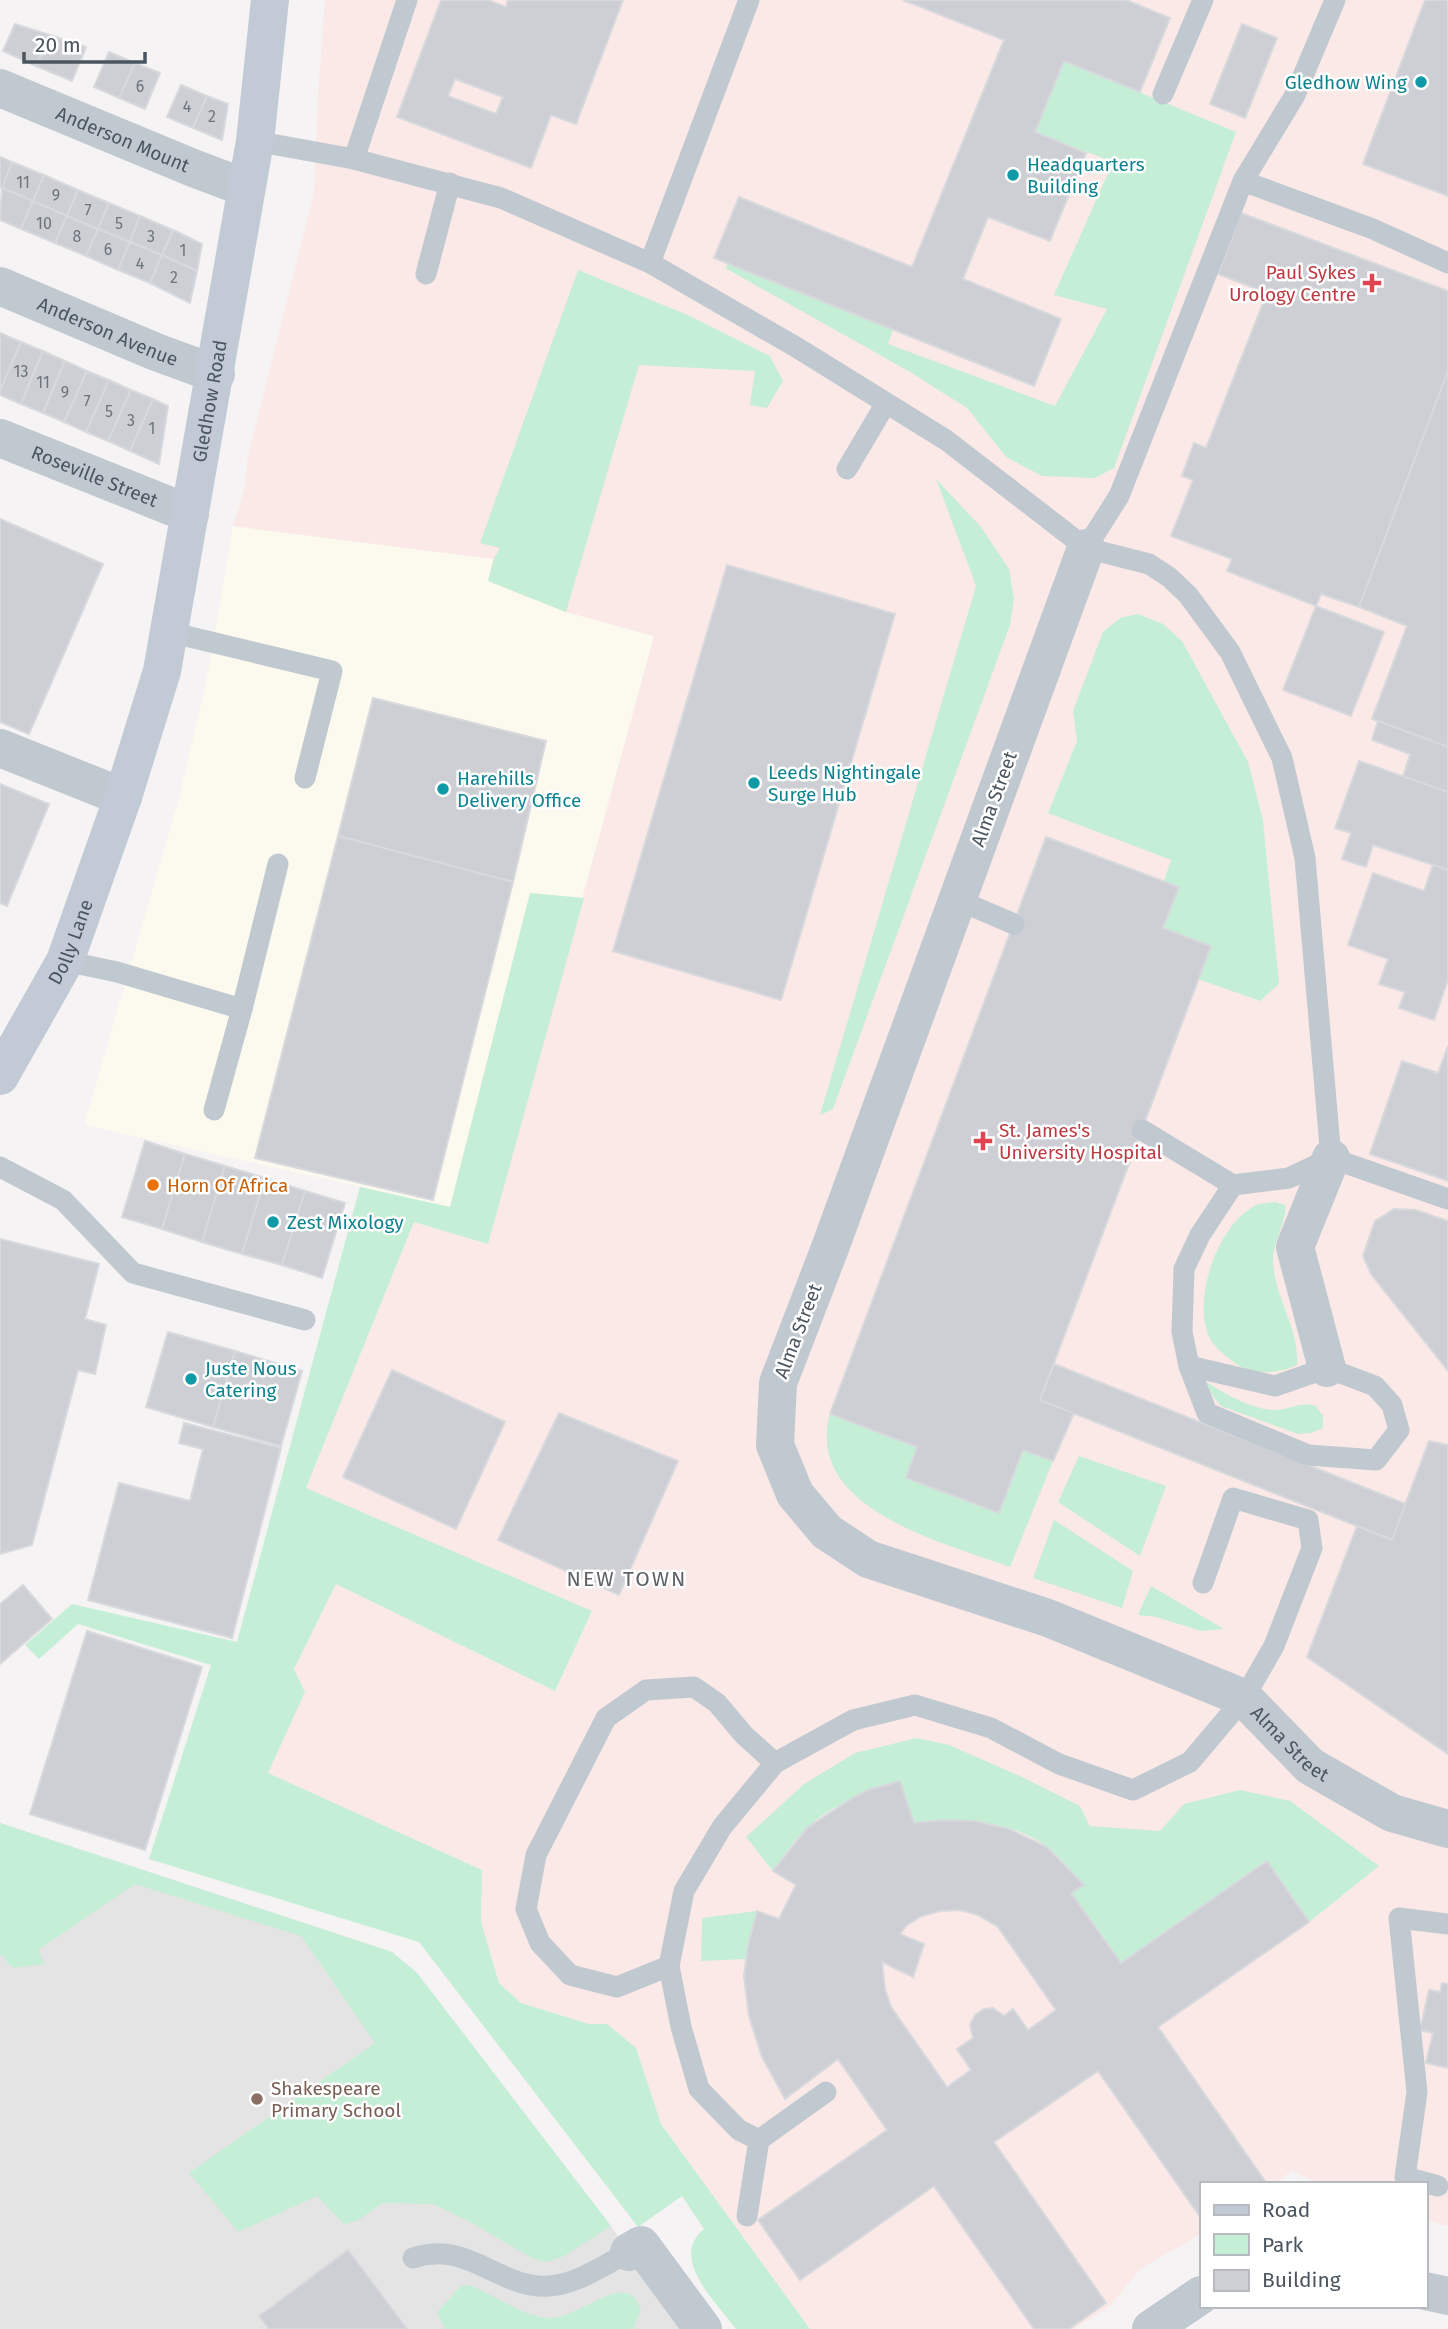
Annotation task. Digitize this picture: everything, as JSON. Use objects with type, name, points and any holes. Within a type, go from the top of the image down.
[{"type":"street","name":"Gledhow Road","points":[[123,797],[162,671],[255,141],[270,0]]},
{"type":"street","name":"Anderson Mount","points":[[0,88],[193,169],[246,188]]},
{"type":"street","name":"Anderson Avenue","points":[[0,286],[156,352],[216,374]]},
{"type":"street","name":"Roseville Street","points":[[0,438],[190,514]]},
{"type":"street","name":"Alma Street","points":[[1086,548],[778,1383],[775,1445],[795,1494],[827,1531],[868,1559],[1048,1618],[1244,1698],[1311,1766],[1392,1813],[1448,1829]]},
{"type":"street","points":[[0,748],[123,797]]},
{"type":"street","name":"Dolly Lane","points":[[0,1076],[65,961],[123,797]]},
{"type":"street","points":[[1327,1368],[1296,1247],[1331,1158]]},
{"type":"street","points":[[634,2242],[703,2329]]},
{"type":"street","points":[[1427,2291],[1448,2296]]},
{"type":"street","points":[[1151,2329],[1200,2296]]},
{"type":"lane","points":[[354,159],[407,0]]},
{"type":"lane","points":[[650,262],[749,0]]},
{"type":"lane","points":[[1163,94],[1203,0]]},
{"type":"lane","points":[[1086,548],[1119,496],[1243,181],[1295,95],[1335,0]]},
{"type":"lane","points":[[255,141],[354,159],[501,198],[650,262],[796,347],[946,440],[1086,548],[1149,564],[1170,578],[1188,595],[1230,652],[1282,758],[1305,858],[1331,1158]]},
{"type":"lane","points":[[1243,181],[1373,229],[1448,263]]},
{"type":"lane","points":[[426,274],[450,183]]},
{"type":"lane","points":[[847,469],[886,403]]},
{"type":"lane","points":[[169,632],[332,671],[305,778]]},
{"type":"lane","points":[[214,1110],[243,1009],[278,864]]},
{"type":"lane","points":[[958,900],[1014,924]]},
{"type":"lane","points":[[65,961],[117,972],[243,1009]]},
{"type":"lane","points":[[1142,1130],[1233,1185],[1289,1178],[1331,1158],[1448,1199]]},
{"type":"lane","points":[[0,1167],[63,1200],[133,1273],[305,1321]]},
{"type":"lane","points":[[1189,1366],[1275,1386],[1327,1368],[1375,1386],[1392,1405],[1399,1430],[1376,1460],[1308,1455],[1207,1413],[1189,1366],[1182,1332],[1184,1269],[1200,1235],[1233,1185]]},
{"type":"lane","points":[[759,2140],[739,2130],[699,2089],[681,2027],[669,1966],[684,1891],[722,1827],[775,1763],[853,1720],[915,1705],[991,1728],[1059,1764],[1133,1790],[1190,1762],[1244,1698],[1274,1646],[1312,1548],[1308,1520],[1233,1499],[1203,1583]]},
{"type":"lane","points":[[669,1966],[617,1987],[570,1975],[540,1943],[526,1909],[536,1855],[606,1718],[646,1690],[694,1687],[717,1703],[744,1734],[775,1763]]},
{"type":"lane","points":[[1423,2182],[1405,2177],[1417,2092],[1399,1918],[1448,1924]]},
{"type":"lane","points":[[747,2216],[759,2140],[826,2092]]},
{"type":"lane","points":[[1427,2183],[1437,2186]]},
{"type":"lane","points":[[413,2258],[430,2253],[446,2253],[519,2281],[547,2286],[572,2282],[634,2242]]},
{"type":"shaded area","name":"St. James's University Hospital","points":[[325,0],[1448,0],[1448,2226],[1427,2221],[1427,2182],[1316,2182],[1291,2171],[1277,2182],[1200,2182],[1200,2235],[1140,2269],[1109,2307],[1074,2329],[810,2329],[661,2124],[636,2048],[607,2024],[589,2024],[521,2003],[499,1983],[481,1922],[482,1870],[267,1774],[305,1692],[294,1669],[336,1584],[555,1691],[592,1612],[306,1489],[414,1222],[488,1243],[654,636],[566,612],[488,581],[493,559],[233,526],[245,487],[248,456],[314,192]]},
{"type":"shaded area","points":[[233,526],[494,559],[489,581],[566,612],[654,636],[584,898],[530,893],[450,1207],[84,1125],[179,798],[206,683]]},
{"type":"shaded area","name":"Shakespeare Primary School","points":[[0,1823],[392,1952],[417,1973],[611,2226],[685,2329],[0,2329]]},
{"type":"green space","points":[[1064,61],[1236,132],[1114,468],[1095,478],[1042,476],[1006,457],[967,408],[910,372],[725,268],[728,263],[893,330],[888,344],[1055,406],[1107,309],[1054,295],[1113,162],[1035,132]]},
{"type":"green space","points":[[578,270],[690,316],[770,356],[783,381],[767,408],[750,405],[755,371],[639,365],[566,612],[488,581],[500,548],[480,543]]},
{"type":"green space","points":[[936,479],[981,527],[1009,569],[1014,599],[1010,625],[833,1109],[820,1115],[976,586]]},
{"type":"green space","points":[[1138,614],[1163,624],[1182,641],[1248,762],[1263,820],[1279,984],[1260,1001],[1198,979],[1211,946],[1163,928],[1179,887],[1164,881],[1171,860],[1048,813],[1077,741],[1073,711],[1103,632],[1120,618]]},
{"type":"green space","points":[[530,893],[584,898],[488,1244],[414,1222],[306,1488],[592,1611],[555,1691],[336,1584],[294,1669],[305,1692],[268,1773],[482,1870],[481,1922],[499,1983],[521,2003],[589,2024],[607,2024],[636,2048],[661,2124],[810,2329],[736,2329],[708,2294],[693,2267],[691,2253],[694,2241],[704,2229],[682,2196],[638,2227],[419,1942],[149,1859],[211,1665],[78,1624],[39,1659],[25,1645],[72,1604],[237,1642],[360,1187],[450,1207]]},
{"type":"green space","points":[[1275,1202],[1285,1205],[1285,1212],[1275,1245],[1274,1273],[1295,1338],[1297,1365],[1274,1372],[1258,1372],[1242,1367],[1218,1350],[1207,1331],[1204,1298],[1214,1259],[1233,1225],[1245,1212],[1259,1204]]},
{"type":"green space","points":[[1206,1382],[1238,1400],[1264,1409],[1316,1406],[1323,1416],[1323,1428],[1298,1434],[1221,1406]]},
{"type":"green space","points":[[830,1414],[917,1447],[906,1478],[999,1513],[1023,1450],[1053,1461],[1010,1567],[917,1533],[885,1517],[858,1498],[838,1475],[827,1447]]},
{"type":"green space","points":[[1079,1456],[1166,1486],[1140,1556],[1058,1502]]},
{"type":"green space","points":[[1054,1520],[1133,1571],[1122,1608],[1033,1578]]},
{"type":"green space","points":[[1151,1586],[1224,1629],[1201,1631],[1156,1617],[1138,1615]]},
{"type":"green space","points":[[917,1738],[949,1745],[1080,1806],[1090,1826],[1160,1831],[1184,1804],[1240,1790],[1290,1801],[1379,1866],[1309,1922],[1267,1861],[1121,1963],[1071,1893],[1084,1885],[1051,1850],[1015,1830],[982,1822],[914,1823],[900,1781],[851,1799],[828,1812],[807,1828],[773,1871],[746,1837],[804,1784],[855,1753]]},
{"type":"green space","points":[[0,1823],[392,1952],[417,1973],[611,2226],[564,2256],[547,2262],[532,2258],[433,2204],[383,2203],[357,2221],[344,2224],[317,2196],[238,2232],[189,2173],[375,2043],[301,1936],[135,1884],[38,1950],[45,1964],[13,1968],[0,1954]]},
{"type":"green space","points":[[757,1911],[746,1959],[701,1961],[702,1918]]},
{"type":"green space","points":[[470,2285],[517,2308],[546,2318],[573,2312],[613,2294],[625,2293],[634,2298],[641,2310],[633,2329],[445,2329],[437,2312],[461,2286]]},
{"type":"building","points":[[441,0],[488,0],[506,7],[508,0],[623,0],[576,124],[551,115],[531,168],[397,117]],"holes":[[[455,79],[503,97],[496,114],[448,96]]]},
{"type":"building","name":"Headquarters Building","points":[[903,0],[1126,0],[1170,18],[1140,92],[1064,61],[1035,132],[1086,153],[1050,241],[988,217],[963,279],[1061,319],[1034,386],[714,258],[739,197],[912,267],[1004,40]]},
{"type":"building","name":"Gledhow Wing","points":[[1425,0],[1448,0],[1448,196],[1363,164]]},
{"type":"building","points":[[15,24],[50,35],[36,66],[3,51]]},
{"type":"building","points":[[1242,24],[1277,38],[1245,118],[1210,104]]},
{"type":"building","points":[[50,35],[86,47],[72,81],[36,66]]},
{"type":"building","points":[[109,52],[135,63],[119,98],[94,87]]},
{"type":"building","points":[[135,63],[160,73],[145,109],[119,98]]},
{"type":"building","points":[[181,85],[207,96],[193,128],[167,117]]},
{"type":"building","points":[[207,96],[228,104],[222,140],[193,128]]},
{"type":"building","points":[[0,157],[12,162],[2,188],[0,187]]},
{"type":"building","points":[[12,162],[44,175],[33,201],[2,188]]},
{"type":"building","points":[[44,175],[78,190],[67,216],[33,201]]},
{"type":"building","points":[[2,188],[33,201],[21,229],[0,220]]},
{"type":"building","points":[[78,190],[109,203],[98,229],[67,216]]},
{"type":"building","points":[[33,201],[67,216],[55,243],[21,229]]},
{"type":"building","points":[[109,203],[140,216],[130,242],[98,229]]},
{"type":"building","points":[[1241,213],[1448,291],[1448,371],[1359,607],[1321,594],[1316,606],[1227,571],[1232,559],[1171,536],[1193,480],[1182,476],[1194,443],[1206,448],[1267,293],[1218,274]]},
{"type":"building","points":[[67,216],[98,229],[86,256],[55,243]]},
{"type":"building","points":[[140,216],[173,230],[162,255],[130,242]]},
{"type":"building","points":[[98,229],[130,242],[118,270],[86,256]]},
{"type":"building","points":[[173,230],[202,244],[197,271],[162,255]]},
{"type":"building","points":[[130,242],[162,255],[150,283],[118,270]]},
{"type":"building","points":[[162,255],[197,271],[190,303],[150,283]]},
{"type":"building","points":[[0,333],[21,342],[0,391]]},
{"type":"building","points":[[21,342],[43,351],[21,404],[0,395],[0,391]]},
{"type":"building","points":[[43,351],[65,361],[43,413],[21,404]]},
{"type":"building","points":[[65,361],[87,371],[64,422],[43,413]]},
{"type":"building","points":[[87,371],[109,380],[86,432],[64,422]]},
{"type":"building","points":[[1448,371],[1448,747],[1372,719],[1407,626],[1359,607]]},
{"type":"building","points":[[109,380],[131,390],[108,441],[86,432]]},
{"type":"building","points":[[131,390],[153,399],[130,451],[108,441]]},
{"type":"building","points":[[153,399],[168,406],[159,464],[130,451]]},
{"type":"building","points":[[0,519],[103,564],[29,734],[0,722]]},
{"type":"building","name":"Leeds Nightingale Surge Hub","points":[[727,565],[895,614],[781,1000],[613,951]]},
{"type":"building","points":[[1316,606],[1384,632],[1351,716],[1283,690]]},
{"type":"building","name":"Harehills Delivery Office","points":[[373,698],[546,741],[513,882],[338,836]]},
{"type":"building","points":[[1378,721],[1448,747],[1448,792],[1403,777],[1410,754],[1372,740]]},
{"type":"building","points":[[1359,761],[1448,792],[1448,870],[1373,845],[1366,867],[1342,859],[1351,833],[1335,828]]},
{"type":"building","points":[[0,784],[49,804],[7,906],[0,903]]},
{"type":"building","points":[[338,836],[513,882],[433,1200],[255,1158]]},
{"type":"building","points":[[1046,837],[1179,887],[1163,928],[1211,946],[1040,1400],[1074,1413],[1053,1461],[1023,1450],[999,1513],[906,1478],[917,1447],[830,1414]]},
{"type":"building","points":[[1433,865],[1448,870],[1448,980],[1434,1020],[1399,1008],[1405,992],[1379,984],[1388,959],[1348,945],[1373,873],[1424,891]]},
{"type":"building","points":[[1448,1046],[1448,1181],[1370,1154],[1402,1061],[1438,1073]]},
{"type":"building","name":"Horn Of Africa","points":[[145,1141],[185,1154],[162,1229],[122,1217]]},
{"type":"building","points":[[185,1154],[225,1166],[202,1242],[162,1229]]},
{"type":"building","points":[[225,1166],[265,1178],[242,1254],[202,1242]]},
{"type":"building","name":"Zest Mixology","points":[[265,1178],[305,1191],[282,1265],[242,1254]]},
{"type":"building","points":[[305,1191],[345,1203],[322,1278],[282,1265]]},
{"type":"building","points":[[1394,1209],[1416,1210],[1448,1221],[1448,1371],[1371,1274],[1363,1256],[1375,1221]]},
{"type":"building","points":[[0,1239],[99,1264],[85,1319],[106,1325],[95,1374],[78,1370],[32,1545],[0,1554]]},
{"type":"building","name":"Juste Nous Catering","points":[[168,1332],[235,1351],[213,1427],[146,1407]]},
{"type":"building","points":[[235,1351],[302,1371],[281,1446],[213,1427]]},
{"type":"building","points":[[1054,1364],[1406,1504],[1392,1540],[1040,1400]]},
{"type":"building","points":[[392,1370],[505,1422],[456,1529],[343,1477]]},
{"type":"building","points":[[559,1413],[678,1461],[619,1595],[498,1540]]},
{"type":"building","points":[[184,1423],[281,1448],[232,1638],[88,1600],[119,1483],[190,1501],[203,1449],[179,1443]]},
{"type":"building","points":[[1429,1441],[1448,1445],[1448,1754],[1307,1657],[1357,1526],[1392,1540]]},
{"type":"building","points":[[23,1585],[52,1619],[0,1664],[0,1604]]},
{"type":"building","points":[[87,1631],[202,1667],[145,1850],[30,1814]]},
{"type":"building","points":[[900,1781],[914,1823],[975,1821],[1009,1829],[1047,1847],[1084,1885],[1071,1893],[1121,1963],[1267,1861],[1309,1922],[1158,2027],[1266,2182],[1200,2182],[1200,2217],[1098,2071],[994,2142],[1106,2303],[1069,2329],[1034,2329],[934,2186],[800,2280],[758,2220],[887,2130],[838,2059],[785,2099],[762,2057],[749,2016],[744,1976],[757,1911],[779,1919],[796,1885],[773,1871],[807,1828],[868,1790]],"holes":[[[960,1910],[978,1915],[998,1927],[1056,2010],[1028,2030],[1013,2009],[1004,2016],[993,2008],[984,2009],[975,2015],[970,2025],[973,2038],[957,2049],[971,2070],[947,2087],[891,2007],[885,1989],[882,1962],[913,1977],[924,1944],[900,1934],[907,1925],[922,1916],[940,1911]]]},
{"type":"building","points":[[1442,1983],[1448,1984],[1448,2068],[1426,2063],[1433,2033],[1420,2030],[1429,1990],[1440,1992]]},
{"type":"building","points":[[348,2250],[407,2329],[269,2329],[259,2316]]},
{"type":"place","name":"Gledhow Wing","points":[[1421,82]]},
{"type":"place","name":"Headquarters Building","points":[[1013,175]]},
{"type":"place","name":"Paul Sykes Urology Centre","points":[[1372,283]]},
{"type":"place","name":"Leeds Nightingale Surge Hub","points":[[754,783]]},
{"type":"place","name":"Harehills Delivery Office","points":[[443,789]]},
{"type":"place","name":"St. James's University Hospital","points":[[983,1141]]},
{"type":"place","name":"Horn Of Africa","points":[[153,1185]]},
{"type":"place","name":"Zest Mixology","points":[[273,1222]]},
{"type":"place","name":"Juste Nous Catering","points":[[191,1379]]},
{"type":"place","name":"Shakespeare Primary School","points":[[257,2099]]},
{"type":"district","name":"NEW TOWN","points":[[627,1579]]}]
